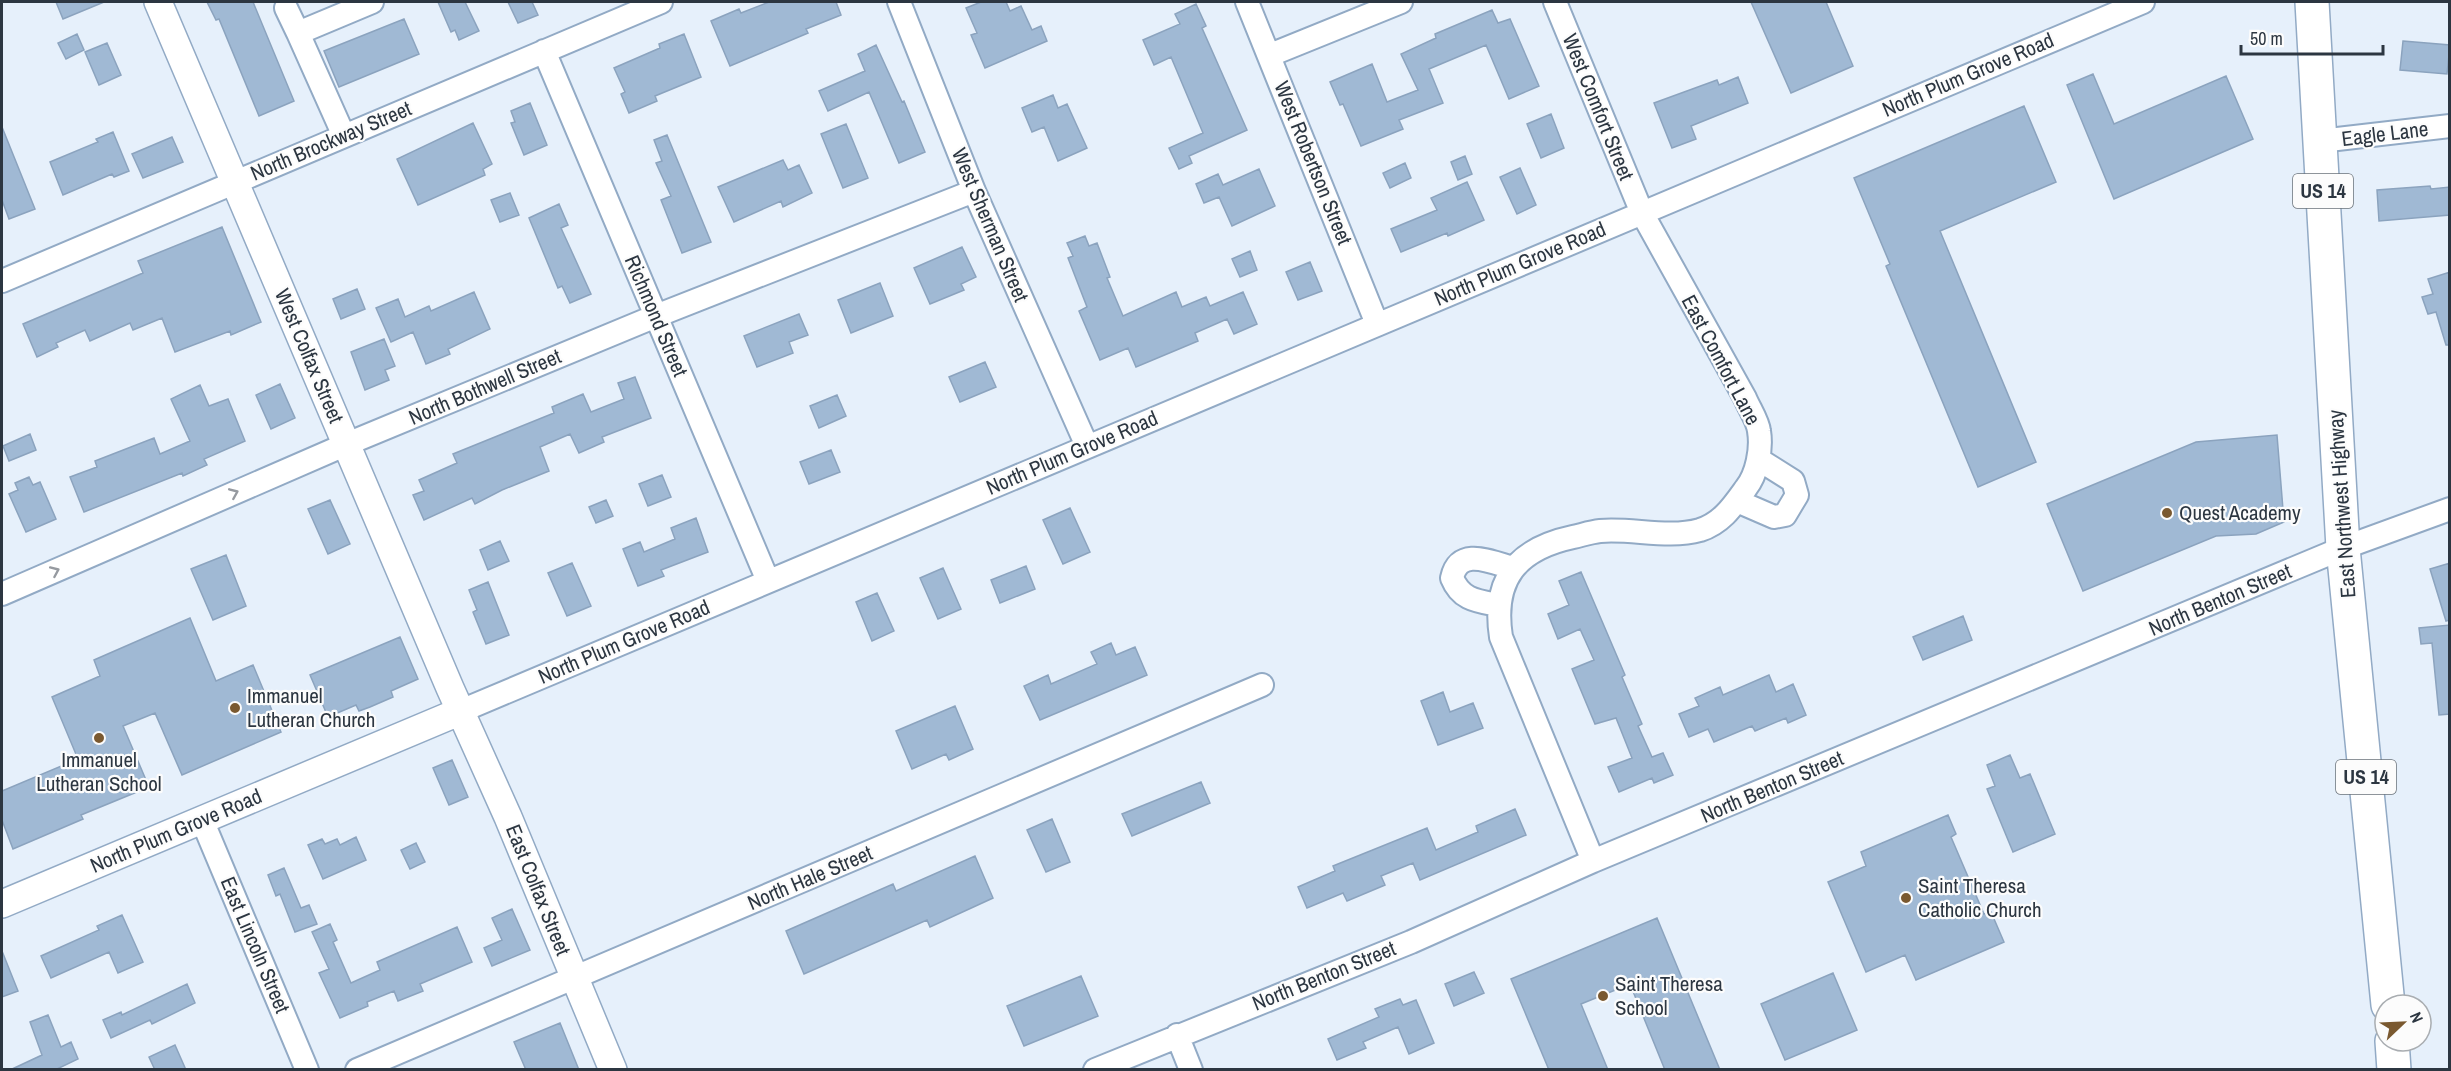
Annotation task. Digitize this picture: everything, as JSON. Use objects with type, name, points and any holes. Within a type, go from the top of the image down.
[{"type":"main road","name":"East Northwest Highway","points":[[2312,2],[2343,548],[2387,993]]},
{"type":"main road","points":[[2393,1053],[2394,1070]]},
{"type":"street","name":"West Colfax Street","points":[[158,2],[461,711]]},
{"type":"street","points":[[298,33],[372,2]]},
{"type":"street","name":"North Brockway Street","points":[[2,281],[544,51],[620,10],[661,2]]},
{"type":"street","name":"West Sherman Street","points":[[899,2],[974,191],[1088,446]]},
{"type":"street","name":"West Robertson Street","points":[[1247,2],[1377,324]]},
{"type":"street","points":[[1270,55],[1401,2]]},
{"type":"street","name":"West Comfort Street","points":[[1555,2],[1642,213]]},
{"type":"street","name":"North Plum Grove Road","points":[[2,904],[2142,2]]},
{"type":"street","points":[[286,8],[344,136]]},
{"type":"street","name":"Richmond Street","points":[[544,51],[768,581]]},
{"type":"street","name":"Eagle Lane","points":[[2320,141],[2450,126]]},
{"type":"street","name":"North Bothwell Street","points":[[2,594],[347,444],[656,316],[974,191]]},
{"type":"street","name":"East Comfort Lane","points":[[1513,568],[1526,555],[1551,542],[1600,531],[1669,533],[1701,530],[1730,513],[1750,484],[1758,459],[1759,430],[1744,398],[1642,213]]},
{"type":"street","points":[[1737,501],[1774,517],[1785,515],[1791,508],[1797,495],[1793,481],[1758,459]]},
{"type":"street","name":"North Benton Street","points":[[1095,1070],[1411,942],[1593,861],[2343,548],[2450,509]]},
{"type":"street","points":[[1498,605],[1476,601],[1462,595],[1452,578],[1454,569],[1462,561],[1472,558],[1513,568],[1498,605],[1501,637],[1593,861]]},
{"type":"street","name":"North Hale Street","points":[[357,1070],[1262,685]]},
{"type":"street","name":"East Colfax Street","points":[[461,711],[508,817],[613,1070]]},
{"type":"street","name":"East Lincoln Street","points":[[202,820],[307,1070]]},
{"type":"street","points":[[1177,1035],[1191,1070]]},
{"type":"building","points":[[56,2],[104,2],[63,19]]},
{"type":"building","points":[[207,2],[253,2],[294,101],[259,116],[219,19],[216,20]]},
{"type":"building","points":[[438,2],[465,2],[479,31],[459,40],[455,30],[451,32]]},
{"type":"building","points":[[508,2],[532,2],[538,15],[518,23]]},
{"type":"building","points":[[769,2],[836,2],[841,15],[806,29],[808,33],[730,66],[711,21],[739,9],[741,13]]},
{"type":"building","points":[[981,2],[1006,2],[1010,11],[1021,6],[1032,30],[1041,26],[1047,41],[985,68],[971,35],[977,33],[966,8]]},
{"type":"building","points":[[1751,2],[1826,2],[1853,66],[1791,93]]},
{"type":"building","points":[[1196,4],[1206,26],[1202,28],[1247,130],[1189,156],[1192,163],[1179,169],[1169,148],[1203,133],[1171,57],[1154,65],[1143,40],[1180,24],[1175,14]]},
{"type":"building","points":[[1492,10],[1498,23],[1510,19],[1539,86],[1509,99],[1486,45],[1429,69],[1443,103],[1399,120],[1403,129],[1361,146],[1343,104],[1340,105],[1330,82],[1372,64],[1387,102],[1418,90],[1401,54],[1436,38],[1435,34]]},
{"type":"building","points":[[404,19],[419,54],[339,87],[324,51]]},
{"type":"building","points":[[77,34],[84,50],[66,59],[58,43]]},
{"type":"building","points":[[684,34],[701,77],[655,96],[657,101],[629,113],[621,94],[625,92],[614,68],[660,48],[659,44]]},
{"type":"building","points":[[2403,41],[2450,45],[2447,74],[2400,70]]},
{"type":"building","points":[[107,43],[121,75],[99,85],[85,52]]},
{"type":"building","points":[[876,45],[902,102],[904,101],[925,152],[899,163],[869,92],[828,111],[819,91],[865,71],[858,54]]},
{"type":"building","points":[[2093,74],[2114,124],[2226,76],[2253,139],[2114,199],[2067,85]]},
{"type":"building","points":[[1738,77],[1748,103],[1691,126],[1696,139],[1672,148],[1654,103],[1717,80],[1719,85]]},
{"type":"building","points":[[1053,95],[1058,108],[1067,104],[1087,148],[1058,161],[1044,127],[1032,132],[1022,108]]},
{"type":"building","points":[[530,103],[547,145],[524,155],[511,123],[515,122],[511,111]]},
{"type":"building","points":[[2024,106],[2056,182],[1940,231],[2036,462],[1978,487],[1886,266],[1890,264],[1854,178]]},
{"type":"building","points":[[1551,114],[1564,148],[1541,158],[1527,124]]},
{"type":"building","points":[[473,123],[492,164],[483,169],[485,175],[418,205],[397,159]]},
{"type":"building","points":[[846,124],[868,178],[843,188],[821,134]]},
{"type":"building","points":[[2,127],[35,209],[9,219],[2,200]]},
{"type":"building","points":[[113,132],[129,171],[114,177],[112,174],[63,195],[50,162],[98,142],[96,139]]},
{"type":"building","points":[[667,135],[711,242],[682,253],[661,200],[671,196],[656,163],[662,161],[654,140]]},
{"type":"building","points":[[172,137],[183,162],[143,178],[132,154]]},
{"type":"building","points":[[1465,156],[1472,174],[1458,180],[1451,162]]},
{"type":"building","points":[[783,160],[788,170],[799,165],[812,193],[783,207],[781,201],[734,222],[718,187]]},
{"type":"building","points":[[1405,163],[1411,178],[1390,188],[1383,173]]},
{"type":"building","points":[[1520,168],[1536,205],[1517,214],[1500,177]]},
{"type":"building","points":[[1259,169],[1275,206],[1232,226],[1219,197],[1204,203],[1196,184],[1218,174],[1223,185]]},
{"type":"building","points":[[1467,182],[1484,220],[1448,236],[1447,233],[1401,252],[1391,229],[1437,210],[1431,198]]},
{"type":"building","points":[[2430,186],[2431,189],[2450,187],[2450,215],[2379,221],[2377,190]]},
{"type":"building","points":[[510,193],[519,215],[500,222],[491,200]]},
{"type":"building","points":[[559,204],[568,225],[561,228],[591,294],[570,303],[562,286],[558,288],[529,218]]},
{"type":"building","points":[[222,227],[261,322],[231,335],[230,331],[175,352],[162,318],[133,330],[130,323],[90,341],[85,330],[56,343],[58,347],[37,357],[23,324],[143,273],[138,261]]},
{"type":"building","points":[[1085,236],[1089,246],[1097,243],[1110,277],[1107,278],[1123,316],[1176,292],[1182,307],[1206,297],[1210,306],[1243,292],[1257,324],[1234,334],[1227,319],[1195,333],[1198,341],[1136,367],[1128,348],[1100,360],[1079,311],[1087,307],[1068,258],[1073,256],[1067,243]]},
{"type":"building","points":[[962,247],[976,277],[961,284],[964,290],[930,304],[914,268]]},
{"type":"building","points":[[1250,251],[1257,270],[1240,277],[1232,259]]},
{"type":"building","points":[[1310,262],[1322,291],[1298,300],[1286,272]]},
{"type":"building","points":[[2450,272],[2450,345],[2446,345],[2436,312],[2428,314],[2422,297],[2433,294],[2428,279]]},
{"type":"building","points":[[880,283],[893,316],[851,333],[838,300]]},
{"type":"building","points":[[357,289],[365,309],[341,319],[333,299]]},
{"type":"building","points":[[474,292],[490,329],[448,349],[450,354],[426,364],[413,332],[391,342],[376,308],[398,299],[405,317],[429,306],[431,311]]},
{"type":"building","points":[[799,314],[808,335],[789,342],[793,353],[757,367],[744,336]]},
{"type":"building","points":[[384,339],[395,366],[385,370],[389,380],[365,390],[351,352]]},
{"type":"building","points":[[985,362],[996,387],[960,402],[949,377]]},
{"type":"building","points":[[635,377],[651,418],[602,437],[604,442],[579,453],[570,434],[540,447],[549,471],[475,504],[472,498],[424,520],[413,495],[424,491],[419,480],[457,463],[453,454],[554,413],[552,407],[583,394],[591,412],[624,399],[618,383]]},
{"type":"building","points":[[280,384],[295,418],[271,429],[256,395]]},
{"type":"building","points":[[200,385],[209,406],[228,399],[245,441],[204,459],[207,465],[183,476],[182,473],[84,512],[70,477],[97,467],[95,461],[154,438],[160,454],[190,441],[171,399]]},
{"type":"building","points":[[837,395],[846,416],[819,428],[810,406]]},
{"type":"building","points":[[30,434],[36,450],[9,461],[3,446]]},
{"type":"building","name":"Quest Academy","points":[[2277,435],[2284,522],[2256,534],[2216,536],[2083,591],[2047,504],[2196,442]]},
{"type":"building","points":[[831,450],[840,472],[809,484],[800,462]]},
{"type":"building","points":[[662,475],[671,497],[648,506],[639,484]]},
{"type":"building","points":[[29,477],[33,485],[40,482],[56,519],[26,532],[9,494],[18,490],[15,483]]},
{"type":"building","points":[[330,500],[350,544],[328,554],[308,509]]},
{"type":"building","points":[[606,500],[613,516],[596,523],[589,507]]},
{"type":"building","points":[[1070,508],[1090,552],[1063,564],[1043,520]]},
{"type":"building","points":[[696,518],[708,552],[661,570],[664,576],[638,586],[623,549],[640,542],[644,552],[675,539],[671,528]]},
{"type":"building","points":[[500,541],[509,561],[488,570],[480,550]]},
{"type":"building","points":[[226,555],[246,606],[213,620],[191,569]]},
{"type":"building","points":[[572,563],[591,606],[567,616],[548,573]]},
{"type":"building","points":[[2450,563],[2450,620],[2446,621],[2430,569]]},
{"type":"building","points":[[1026,566],[1035,589],[1000,603],[991,580]]},
{"type":"building","points":[[943,568],[961,609],[938,619],[920,578]]},
{"type":"building","points":[[1581,572],[1625,675],[1622,677],[1642,724],[1638,726],[1652,757],[1663,753],[1673,775],[1654,783],[1652,778],[1619,792],[1608,767],[1632,758],[1616,718],[1595,724],[1572,669],[1594,660],[1580,629],[1558,639],[1548,614],[1569,605],[1559,581]]},
{"type":"building","points":[[488,582],[509,635],[486,644],[473,612],[477,610],[469,590]]},
{"type":"building","points":[[877,593],[894,631],[872,641],[856,602]]},
{"type":"building","points":[[1963,616],[1972,640],[1923,660],[1913,637]]},
{"type":"building","name":"Immanuel Lutheran School","points":[[190,618],[216,681],[253,665],[281,732],[182,775],[155,713],[123,726],[149,787],[81,815],[83,819],[13,849],[2,820],[2,791],[78,759],[52,697],[100,676],[94,660]]},
{"type":"building","points":[[2450,625],[2450,714],[2439,715],[2432,643],[2421,644],[2419,628]]},
{"type":"building","points":[[400,637],[418,679],[391,691],[393,697],[370,707],[359,711],[356,705],[328,717],[310,675]]},
{"type":"building","points":[[1111,643],[1116,655],[1135,647],[1147,675],[1040,720],[1024,686],[1048,675],[1051,684],[1097,664],[1091,652]]},
{"type":"building","points":[[1769,675],[1776,692],[1793,684],[1806,715],[1788,723],[1786,718],[1755,731],[1752,726],[1714,742],[1708,729],[1689,737],[1679,714],[1699,706],[1695,698],[1720,687],[1723,695]]},
{"type":"building","points":[[1443,692],[1450,712],[1473,703],[1483,728],[1438,745],[1421,701]]},
{"type":"building","points":[[955,706],[973,749],[949,760],[946,754],[912,769],[896,731]]},
{"type":"building","points":[[2010,755],[2020,778],[2030,774],[2055,834],[2013,852],[1987,789],[1995,786],[1987,765]]},
{"type":"building","points":[[452,760],[468,797],[449,805],[433,768]]},
{"type":"building","points":[[1201,782],[1210,803],[1132,836],[1122,814]]},
{"type":"building","points":[[1515,809],[1526,835],[1420,880],[1413,863],[1381,876],[1385,885],[1347,901],[1343,893],[1307,908],[1298,887],[1335,871],[1333,866],[1427,828],[1436,850],[1478,832],[1476,826]]},
{"type":"building","name":"Saint Theresa Catholic Church","points":[[1948,815],[1956,834],[1951,837],[1984,914],[1991,912],[2004,942],[1916,980],[1905,955],[1866,972],[1828,882],[1866,866],[1861,852]]},
{"type":"building","points":[[1052,819],[1070,862],[1046,872],[1027,830]]},
{"type":"building","points":[[356,837],[366,860],[323,879],[308,845],[322,839],[325,844],[337,839],[340,845]]},
{"type":"building","points":[[416,843],[425,862],[410,869],[401,850]]},
{"type":"building","points":[[975,856],[993,898],[930,927],[927,920],[804,974],[786,931],[893,884],[896,891]]},
{"type":"building","points":[[284,868],[301,908],[309,905],[317,924],[295,932],[280,894],[276,896],[268,875]]},
{"type":"building","points":[[512,909],[530,950],[492,966],[484,948],[502,940],[492,918]]},
{"type":"building","points":[[122,915],[143,962],[118,973],[109,952],[51,978],[41,956],[99,930],[97,926]]},
{"type":"building","points":[[1657,918],[1720,1070],[1665,1070],[1630,984],[1581,1004],[1608,1070],[1549,1070],[1511,979]]},
{"type":"building","points":[[330,924],[337,940],[333,942],[351,983],[380,970],[377,962],[457,927],[472,962],[420,984],[423,991],[398,1001],[394,991],[367,1002],[368,1006],[340,1018],[319,973],[329,969],[312,932]]},
{"type":"building","points":[[2,951],[18,991],[2,997]]},
{"type":"building","points":[[1474,972],[1484,993],[1454,1006],[1445,984]]},
{"type":"building","points":[[1833,973],[1857,1030],[1785,1060],[1761,1004]]},
{"type":"building","points":[[1081,976],[1098,1016],[1024,1046],[1007,1006]]},
{"type":"building","points":[[187,984],[195,1003],[152,1024],[150,1020],[111,1038],[103,1020],[121,1012],[122,1015]]},
{"type":"building","points":[[1400,999],[1403,1005],[1416,1000],[1434,1043],[1409,1054],[1398,1027],[1363,1042],[1366,1048],[1337,1060],[1328,1039],[1379,1017],[1375,1009]]},
{"type":"building","points":[[48,1015],[61,1047],[71,1042],[78,1059],[55,1070],[10,1070],[42,1055],[30,1022]]},
{"type":"building","points":[[560,1023],[579,1070],[526,1070],[514,1042]]},
{"type":"building","points":[[175,1045],[186,1070],[155,1070],[149,1057]]},
{"type":"place","name":"Quest Academy","points":[[2167,513]]},
{"type":"place","name":"Immanuel Lutheran Church","points":[[235,708]]},
{"type":"place","name":"Immanuel Lutheran School","points":[[99,738]]},
{"type":"place","name":"Saint Theresa Catholic Church","points":[[1906,898]]},
{"type":"place","name":"Saint Theresa School","points":[[1603,996]]}]
